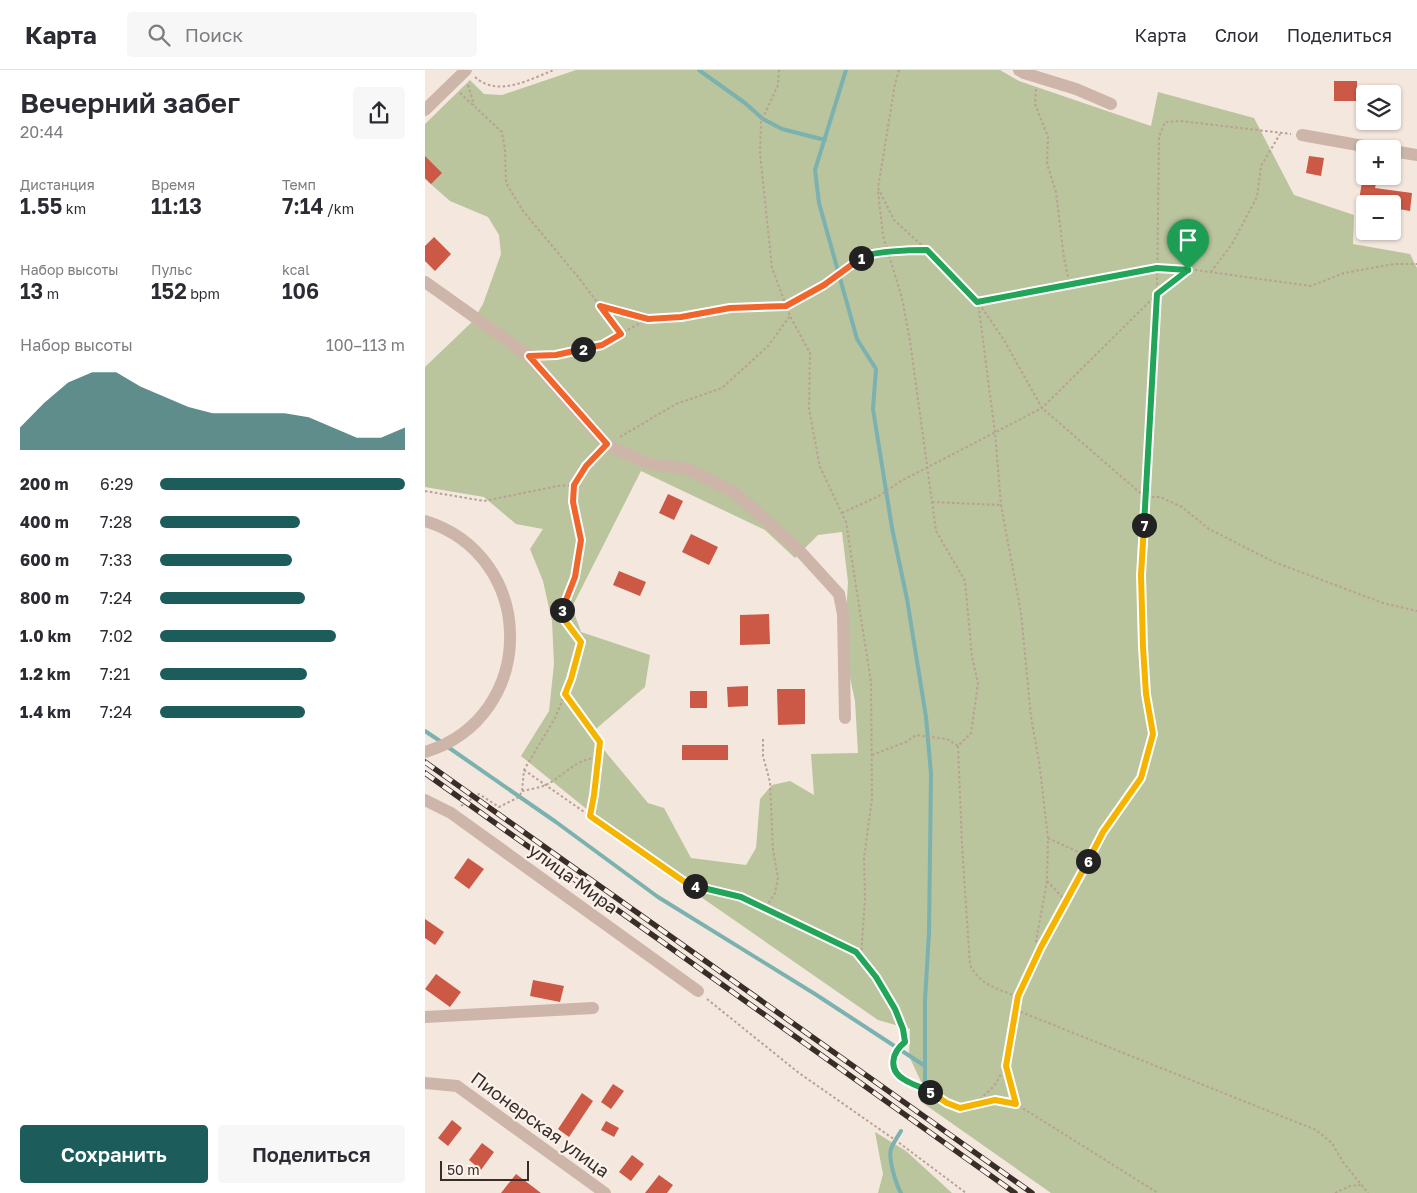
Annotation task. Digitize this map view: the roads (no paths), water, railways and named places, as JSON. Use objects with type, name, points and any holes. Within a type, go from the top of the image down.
[{"type":"street","points":[[1019,70],[1077,89],[1111,104]]},
{"type":"street","points":[[425,110],[451,84],[468,72]]},
{"type":"street","points":[[1302,135],[1356,145]]},
{"type":"street","points":[[1401,152],[1417,155]]},
{"type":"street","points":[[425,282],[529,356],[607,444],[649,464],[687,469],[734,492],[797,548],[839,594],[843,614],[845,718]]},
{"type":"street","points":[[425,521],[459,537],[481,557],[497,581],[508,608],[511,637],[507,666],[497,693],[481,717],[459,736],[446,744],[425,752]]},
{"type":"street","name":"улица Мира","points":[[425,800],[451,813],[698,991]]},
{"type":"street","points":[[425,1017],[593,1008]]},
{"type":"street","name":"Пионерская улица","points":[[425,1083],[457,1086],[605,1193]]},
{"type":"waterway","points":[[699,70],[745,103],[763,119],[782,129],[825,140]]},
{"type":"waterway","points":[[846,70],[815,170],[819,203],[857,339],[876,369],[873,409],[926,717],[931,774],[929,933],[925,1000],[925,1079],[922,1099]]},
{"type":"waterway","points":[[425,731],[440,741]]},
{"type":"waterway","points":[[445,745],[556,822],[658,897],[815,994],[925,1066]]},
{"type":"waterway","points":[[901,1131],[890,1153],[893,1171],[901,1193]]},
{"type":"railway","points":[[425,762],[1032,1193]]},
{"type":"railway","points":[[425,773],[1015,1193]]}]
